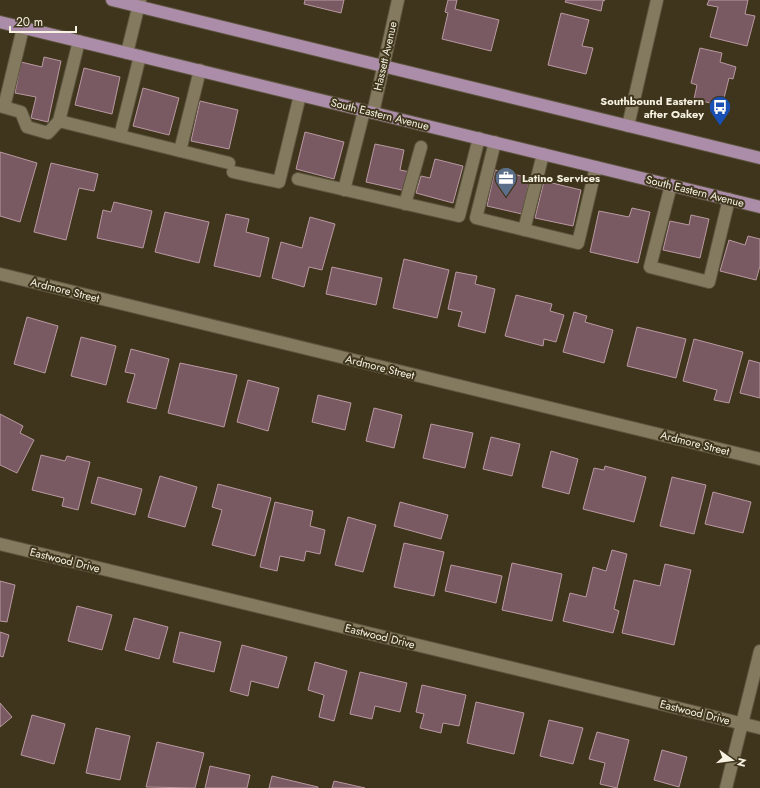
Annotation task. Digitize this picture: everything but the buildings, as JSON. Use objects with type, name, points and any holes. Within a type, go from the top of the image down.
[{"type":"main road","points":[[112,0],[139,3],[383,66],[760,158]]},
{"type":"main road","name":"South Eastern Avenue","points":[[0,22],[760,207]]},
{"type":"street","name":"Hassett Avenue","points":[[344,190],[383,66],[398,0]]},
{"type":"street","points":[[628,126],[657,0]]},
{"type":"street","points":[[127,53],[139,3]]},
{"type":"street","points":[[23,28],[2,107],[21,112],[27,127],[48,133],[59,121],[79,41]]},
{"type":"street","points":[[120,136],[140,56]]},
{"type":"street","points":[[180,151],[200,70]]},
{"type":"street","points":[[59,121],[180,151],[279,182],[300,95]]},
{"type":"street","points":[[298,179],[459,216],[479,138]]},
{"type":"street","points":[[495,142],[476,218],[524,230],[578,243],[596,167]]},
{"type":"street","points":[[405,204],[421,147]]},
{"type":"street","points":[[524,230],[543,154]]},
{"type":"street","points":[[671,185],[650,267],[709,282],[729,199]]},
{"type":"street","name":"Ardmore Street","points":[[0,274],[760,459]]},
{"type":"street","name":"Eastwood Drive","points":[[0,544],[760,728]]},
{"type":"street","points":[[726,788],[760,651]]},
{"type":"place","name":"Southbound Eastern after Oakey","points":[[720,126]]},
{"type":"place","name":"Latino Services","points":[[506,198]]}]
